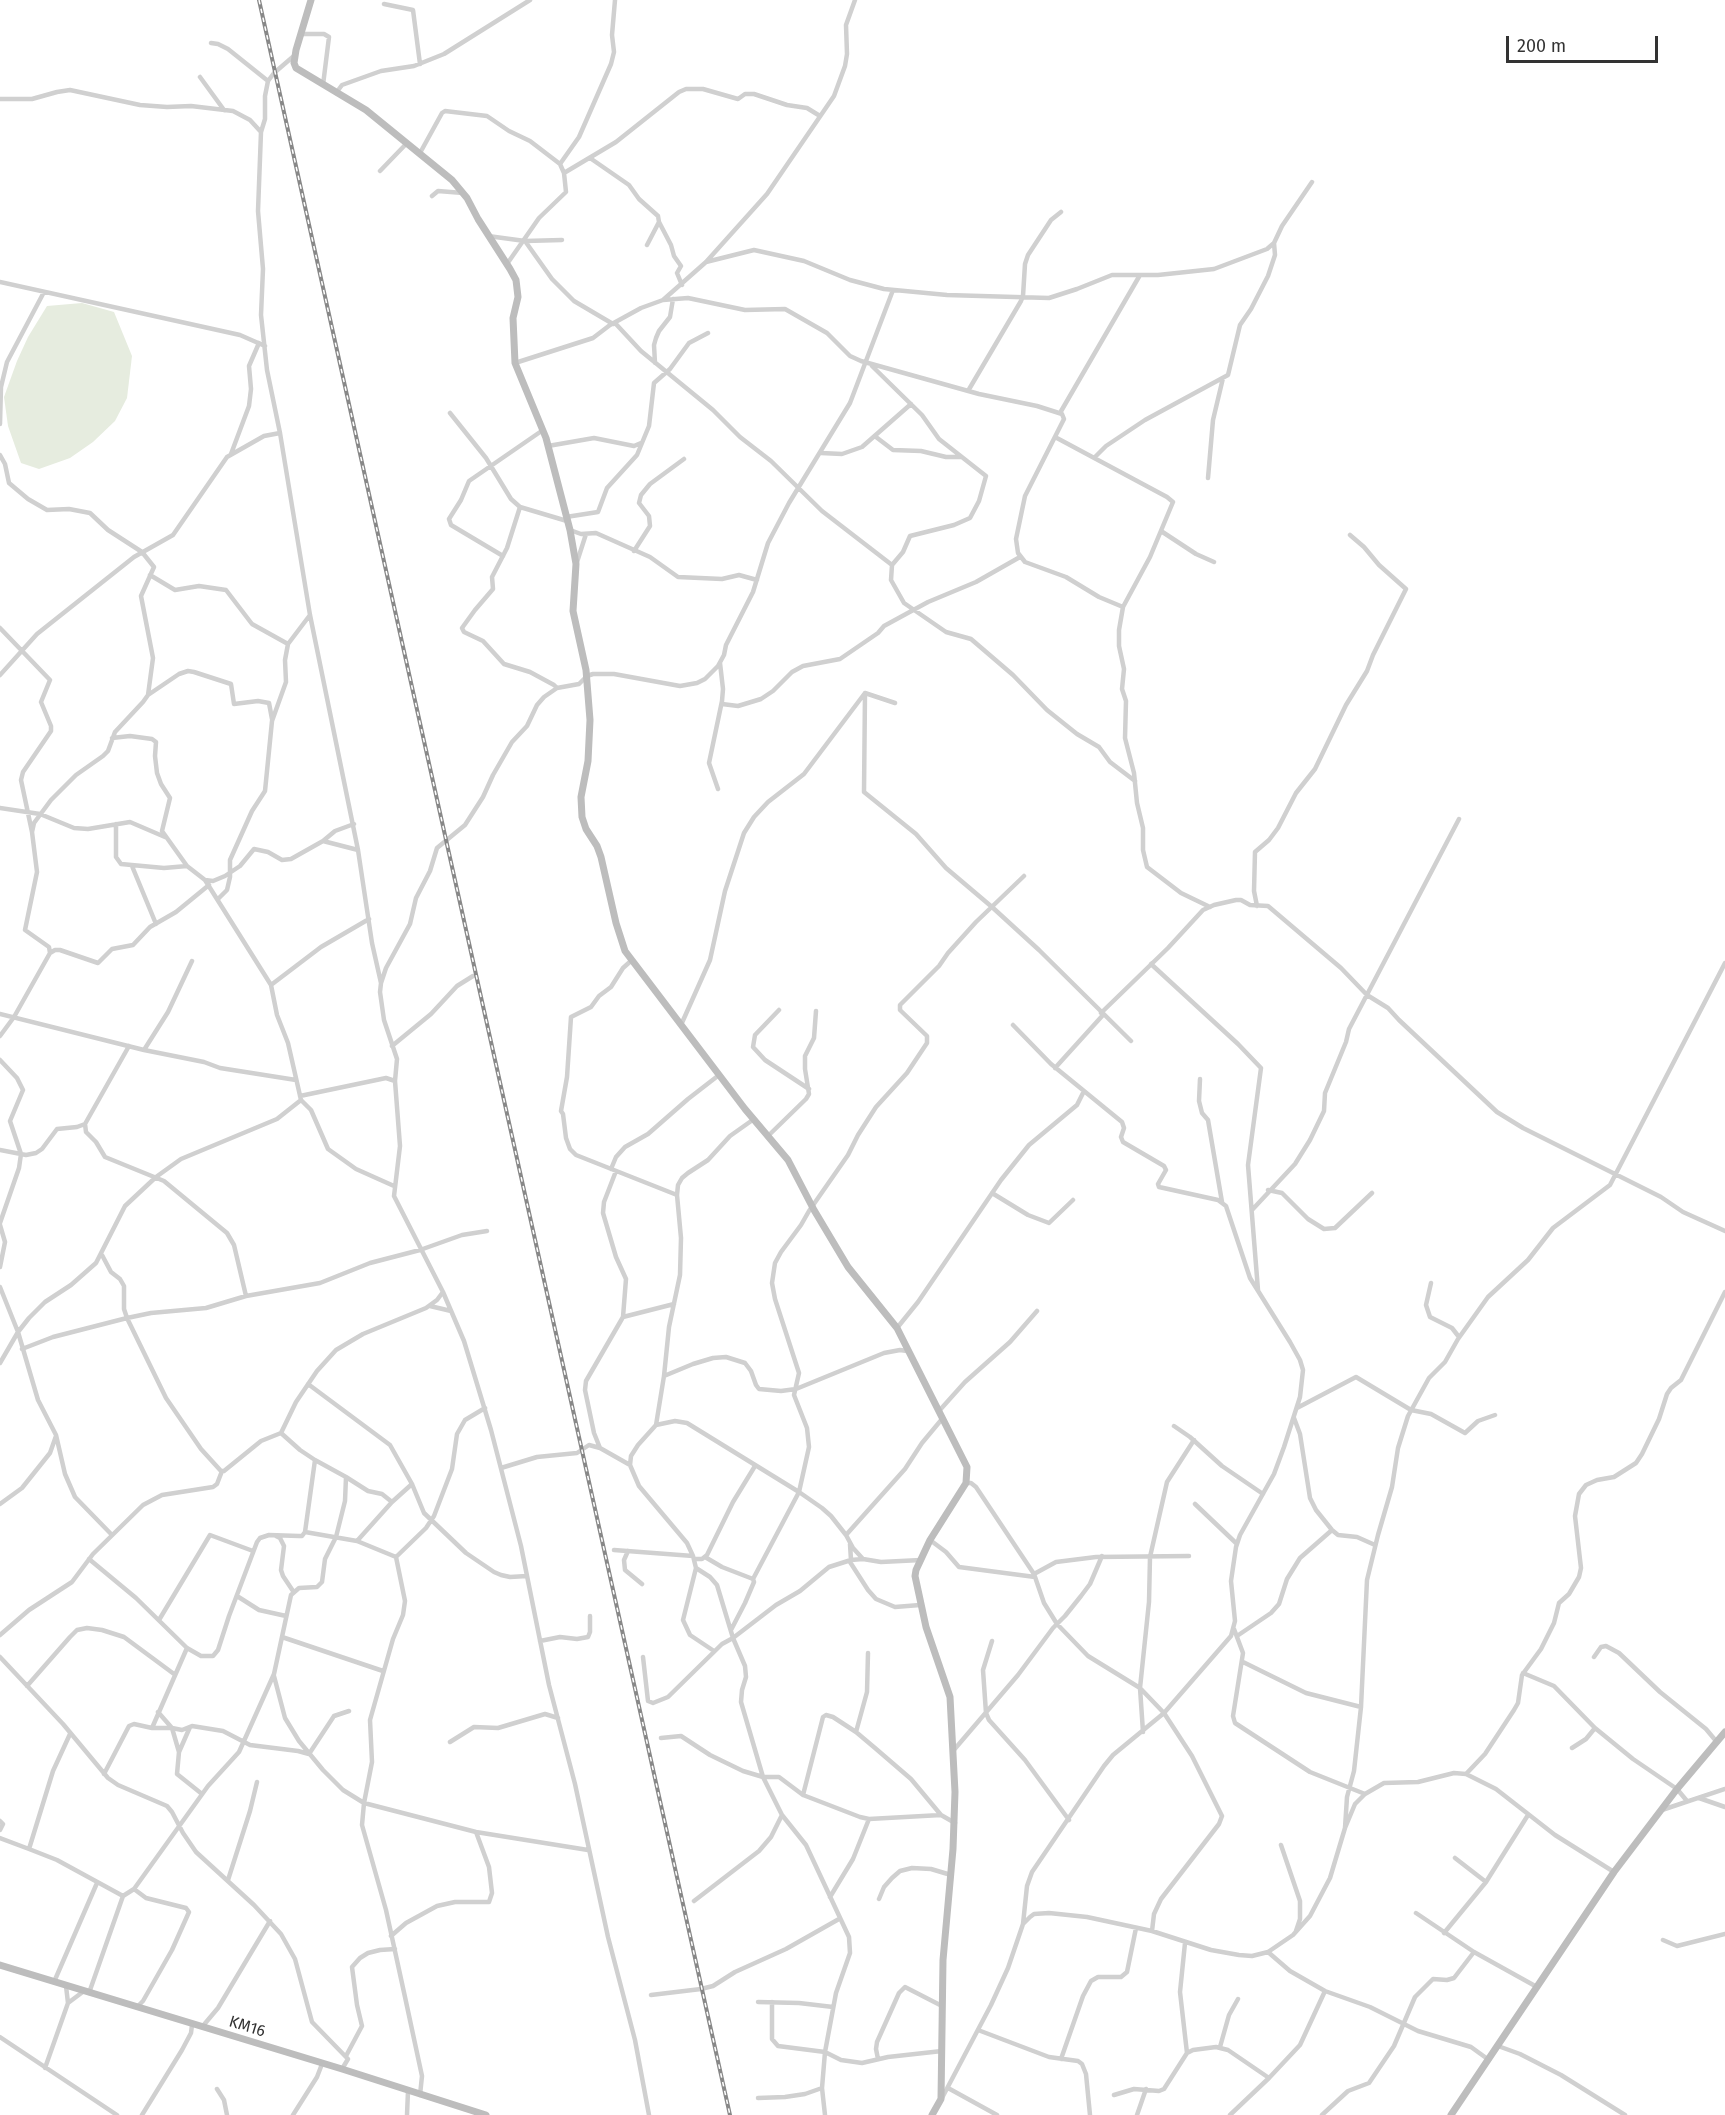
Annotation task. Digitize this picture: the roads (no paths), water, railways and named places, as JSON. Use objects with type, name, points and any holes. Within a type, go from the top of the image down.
[{"type":"street","points":[[311,0],[295,55],[296,68],[366,110],[452,180],[463,193],[513,274],[518,297],[513,318],[515,363],[548,446],[570,530],[576,564],[573,611],[586,676],[590,720],[588,761],[581,797],[582,817],[601,857],[618,931],[625,951],[719,1075],[788,1160],[812,1207],[848,1267],[897,1328],[967,1467],[968,1479],[930,1540],[915,1576],[920,1605],[950,1697],[953,1751],[955,1822],[943,1960],[941,2099]]},
{"type":"street","points":[[336,93],[342,85],[381,71],[420,64],[454,49],[530,0]]},
{"type":"street","points":[[560,164],[579,137],[611,64],[614,52],[612,35],[615,0]]},
{"type":"street","points":[[663,300],[706,262],[767,194],[834,96],[841,81],[847,54],[846,25],[855,0]]},
{"type":"street","points":[[384,4],[413,10],[420,64]]},
{"type":"street","points":[[301,34],[324,34],[329,37],[323,85]]},
{"type":"street","points":[[211,43],[228,49],[268,81]]},
{"type":"street","points":[[295,55],[268,81],[265,96],[258,196],[263,269],[261,315],[270,386],[310,615],[354,824],[381,984],[381,1004],[397,1059],[395,1081],[400,1146],[394,1196],[443,1292],[470,1357],[485,1408],[522,1546],[540,1641],[635,2040],[649,2115]]},
{"type":"street","points":[[200,77],[224,110]]},
{"type":"street","points":[[564,173],[616,142],[679,92],[693,88],[738,99],[745,94],[754,94],[786,105],[807,108],[820,116]]},
{"type":"street","points":[[0,99],[32,99],[70,90],[140,105],[191,106],[224,110],[244,116],[261,132]]},
{"type":"street","points":[[420,153],[442,113],[446,111],[487,116],[530,141],[560,164],[567,189],[565,194],[539,218],[507,264]]},
{"type":"street","points":[[380,171],[407,143]]},
{"type":"street","points":[[590,158],[630,185],[639,199],[654,210],[674,256],[681,266],[677,273],[682,285]]},
{"type":"street","points":[[706,262],[754,250],[804,261],[850,280],[893,290],[947,295],[1057,296],[1107,276],[1158,275],[1214,269],[1267,249],[1274,243],[1282,226],[1312,182]]},
{"type":"street","points":[[432,196],[438,191],[463,193]]},
{"type":"street","points":[[968,391],[1012,319],[1023,296],[1026,259],[1043,231],[1061,212]]},
{"type":"street","points":[[647,245],[659,222]]},
{"type":"street","points":[[488,236],[523,241],[562,240]]},
{"type":"street","points":[[523,241],[552,279],[574,302],[581,308],[614,323],[641,351],[713,410],[740,437],[761,452],[822,512],[892,565]]},
{"type":"street","points":[[1095,457],[1106,446],[1145,420],[1229,373],[1241,322],[1251,309],[1271,269],[1275,255],[1274,243]]},
{"type":"street","points":[[1060,413],[1140,275]]},
{"type":"street","points":[[0,282],[240,335],[265,346]]},
{"type":"street","points":[[381,984],[386,968],[410,924],[416,898],[430,871],[437,848],[465,825],[483,797],[512,742],[527,726],[537,705],[544,697],[557,688],[579,684],[586,676],[600,673],[680,686],[697,683],[713,673],[724,656],[726,645],[753,592],[768,543],[850,403],[868,363],[893,290]]},
{"type":"street","points":[[0,424],[1,387],[7,362],[44,291]]},
{"type":"street","points":[[515,363],[593,338],[641,308],[663,300],[688,298],[745,310],[790,310],[832,336],[850,356],[868,363],[968,391],[1060,413],[1064,419],[1025,496],[1016,539],[1020,557],[1025,562],[1066,577],[1099,597],[1123,607]]},
{"type":"street","points":[[655,363],[654,345],[659,331],[670,317],[673,299]]},
{"type":"street","points":[[450,414],[492,467],[507,494],[520,507],[567,519],[598,512],[607,488],[636,458],[649,426],[654,383],[689,343],[708,333]]},
{"type":"street","points":[[231,454],[249,406],[251,388],[249,366],[259,343]]},
{"type":"street","points":[[868,363],[922,415],[939,439],[986,476],[984,489],[974,514],[967,520],[910,536],[903,552],[892,565],[891,580],[904,603],[946,632],[971,639],[1013,675],[1047,710],[1077,734],[1099,747],[1110,762],[1135,781]]},
{"type":"street","points":[[1208,478],[1213,420],[1223,378]]},
{"type":"street","points":[[821,453],[848,453],[862,447],[876,437],[910,404]]},
{"type":"street","points":[[503,556],[449,522],[467,484],[543,430]]},
{"type":"street","points":[[0,675],[37,634],[142,552],[173,535],[224,460],[264,436],[280,434]]},
{"type":"street","points":[[876,437],[893,450],[921,451],[946,457],[961,457]]},
{"type":"street","points":[[1055,437],[1172,499],[1173,502],[1123,607],[1119,646],[1124,669],[1122,689],[1126,701],[1125,738],[1135,781],[1147,867],[1181,893],[1210,907]]},
{"type":"street","points":[[548,446],[594,438],[634,446],[641,443]]},
{"type":"street","points":[[0,455],[11,486],[39,508],[69,509],[90,513],[108,530],[142,552],[154,567],[141,596],[153,658],[148,695]]},
{"type":"street","points":[[634,551],[646,533],[650,522],[649,516],[639,503],[641,495],[650,484],[684,459]]},
{"type":"street","points":[[0,471],[6,467]]},
{"type":"street","points":[[520,507],[503,556],[492,577],[494,590],[464,624],[463,630],[483,641],[504,664],[530,672],[557,688]]},
{"type":"street","points":[[570,530],[586,534],[596,533],[654,560],[678,577],[722,579],[739,575],[757,580]]},
{"type":"street","points":[[1161,531],[1196,554],[1214,562]]},
{"type":"street","points":[[576,564],[586,534]]},
{"type":"street","points":[[1257,906],[1254,891],[1255,852],[1274,834],[1296,793],[1315,769],[1346,705],[1367,671],[1390,618],[1406,589],[1350,535]]},
{"type":"street","points":[[722,704],[738,706],[761,699],[797,669],[813,663],[840,660],[878,633],[884,626],[943,595],[976,582],[1020,557]]},
{"type":"street","points":[[150,575],[175,590],[199,586],[226,590],[252,624],[288,644]]},
{"type":"street","points":[[272,721],[286,681],[285,660],[288,644],[310,615]]},
{"type":"street","points":[[0,628],[50,680],[41,702],[51,731],[21,777],[38,872],[25,930],[49,947],[50,953]]},
{"type":"street","points":[[718,789],[709,763],[722,704],[720,663]]},
{"type":"street","points":[[32,832],[40,814],[68,781],[108,751],[119,727],[148,695],[179,674],[188,671],[231,684],[234,704],[258,701],[269,703],[272,710],[272,721],[265,791],[252,811],[230,860],[227,890],[218,900]]},
{"type":"street","points":[[681,1025],[710,960],[725,891],[744,833],[754,817],[768,802],[804,774],[865,693]]},
{"type":"street","points":[[865,693],[896,704]]},
{"type":"street","points":[[865,693],[864,792],[916,834],[946,868],[1040,950],[1131,1041]]},
{"type":"street","points":[[112,738],[130,736],[152,739],[156,742],[157,773],[160,784],[170,798],[162,828],[165,837],[187,867],[209,885],[271,985],[277,1015],[290,1049],[300,1098],[311,1110],[330,1152],[356,1169],[394,1186]]},
{"type":"street","points":[[0,808],[40,814],[74,828],[88,829],[130,822],[165,837]]},
{"type":"street","points":[[1252,1210],[1268,1190],[1295,1164],[1310,1140],[1324,1111],[1324,1093],[1346,1042],[1348,1029],[1460,819]]},
{"type":"street","points":[[116,824],[117,859],[123,865],[187,867]]},
{"type":"street","points":[[205,880],[217,880],[240,866],[254,849],[258,848],[284,860],[291,859],[323,842],[335,831],[354,824]]},
{"type":"street","points":[[323,842],[358,850]]},
{"type":"street","points":[[132,866],[156,924]]},
{"type":"street","points":[[731,1630],[745,1603],[754,1582],[753,1579],[799,1491],[809,1439],[807,1428],[795,1400],[799,1373],[778,1313],[772,1272],[781,1252],[848,1155],[876,1107],[907,1073],[927,1043],[927,1035],[900,1010],[900,1005],[1024,876]]},
{"type":"street","points":[[0,1036],[14,1017],[50,953],[60,950],[98,963],[112,949],[133,945],[142,933],[176,912],[209,885]]},
{"type":"street","points":[[1055,1068],[1102,1014],[1203,910],[1236,900],[1257,906],[1268,906],[1341,968],[1367,995],[1388,1008],[1430,1051],[1497,1112],[1523,1128],[1661,1197],[1683,1212],[1725,1230]]},
{"type":"street","points":[[271,985],[321,947],[369,919]]},
{"type":"street","points":[[632,960],[623,968],[611,987],[599,996],[591,1007],[571,1017],[567,1077],[561,1111],[566,1138],[570,1149],[576,1155],[677,1195]]},
{"type":"street","points":[[144,1050],[168,1012],[192,961]]},
{"type":"street","points":[[1345,1828],[1347,1797],[1351,1788],[1361,1707],[1367,1580],[1392,1487],[1398,1448],[1411,1410],[1429,1377],[1445,1362],[1459,1337],[1488,1297],[1528,1260],[1553,1228],[1606,1190],[1725,963]]},
{"type":"street","points":[[1151,964],[1261,1068],[1248,1165],[1259,1294]]},
{"type":"street","points":[[392,1046],[431,1014],[457,986],[473,976]]},
{"type":"street","points":[[779,1010],[755,1035],[753,1047],[765,1060],[809,1089]]},
{"type":"street","points":[[768,1136],[806,1099],[809,1089],[805,1069],[806,1056],[814,1038],[816,1011]]},
{"type":"street","points":[[0,1014],[144,1050],[179,1056],[220,1068],[296,1080]]},
{"type":"street","points":[[1013,1024],[1055,1068],[1122,1122],[1125,1128],[1121,1137],[1124,1142],[1164,1166],[1166,1170],[1158,1184],[1159,1187],[1222,1202]]},
{"type":"street","points":[[129,1046],[85,1124],[86,1132],[105,1157],[164,1181],[221,1227],[234,1245],[246,1296]]},
{"type":"street","points":[[0,1060],[17,1078],[23,1090],[10,1121],[21,1154],[16,1179],[0,1224],[5,1242],[0,1268]]},
{"type":"street","points":[[386,1078],[396,1068]]},
{"type":"street","points":[[600,1448],[594,1433],[585,1390],[586,1382],[624,1317],[626,1279],[616,1257],[603,1213],[616,1157],[625,1147],[648,1134],[719,1075]]},
{"type":"street","points":[[0,1364],[2,1355],[37,1310],[96,1263],[125,1206],[156,1177],[181,1160],[277,1119],[300,1098],[386,1078],[395,1081]]},
{"type":"street","points":[[932,2115],[978,2030],[1008,1968],[1023,1924],[1027,1886],[1032,1872],[1113,1755],[1164,1713],[1231,1636],[1235,1621],[1231,1581],[1237,1544],[1274,1474],[1297,1408],[1303,1381],[1300,1360],[1259,1294],[1245,1264],[1228,1210],[1222,1202],[1208,1120],[1202,1113],[1199,1101],[1200,1078]]},
{"type":"street","points":[[897,1328],[918,1302],[992,1193],[1029,1145],[1077,1105],[1084,1091]]},
{"type":"street","points":[[714,1651],[690,1635],[683,1620],[696,1568],[694,1558],[687,1543],[639,1486],[630,1465],[631,1456],[638,1444],[656,1425],[680,1275],[681,1247],[677,1195],[682,1178],[708,1160],[730,1136],[754,1119]]},
{"type":"street","points":[[0,1150],[31,1154],[42,1149],[60,1127],[77,1127],[85,1124]]},
{"type":"street","points":[[1268,1190],[1282,1193],[1308,1219],[1324,1229],[1335,1228],[1372,1193]]},
{"type":"street","points":[[992,1193],[1028,1215],[1049,1223],[1073,1200]]},
{"type":"street","points":[[22,1349],[53,1337],[127,1318],[151,1313],[207,1308],[246,1296],[320,1283],[370,1263],[420,1250],[462,1235],[487,1231]]},
{"type":"street","points":[[102,1255],[111,1272],[120,1279],[124,1286],[124,1309],[127,1318],[166,1398],[201,1449],[222,1471]]},
{"type":"street","points":[[1431,1283],[1426,1305],[1430,1317],[1452,1328],[1459,1337]]},
{"type":"street","points":[[0,1287],[18,1332],[38,1400],[56,1435],[62,1464],[75,1497],[112,1535]]},
{"type":"street","points":[[0,1635],[29,1611],[72,1582],[89,1559],[151,1499],[167,1494],[213,1487],[217,1484],[222,1471],[261,1441],[281,1433],[296,1402],[308,1384],[340,1347],[363,1334],[430,1306],[443,1292]]},
{"type":"street","points":[[1466,1774],[1485,1754],[1514,1710],[1518,1703],[1519,1682],[1523,1673],[1541,1649],[1554,1623],[1559,1603],[1569,1594],[1579,1577],[1581,1568],[1575,1516],[1579,1494],[1586,1485],[1626,1471],[1636,1463],[1659,1419],[1667,1394],[1681,1380],[1725,1292]]},
{"type":"street","points":[[624,1317],[674,1304]]},
{"type":"street","points":[[430,1306],[451,1311]]},
{"type":"street","points":[[846,1535],[905,1469],[940,1415],[965,1382],[1010,1342],[1038,1311]]},
{"type":"street","points":[[664,1377],[693,1364],[713,1358],[726,1358],[739,1361],[749,1367],[759,1389],[771,1391],[796,1389],[884,1353],[908,1351]]},
{"type":"street","points":[[1297,1408],[1356,1377],[1411,1410],[1431,1414],[1465,1432],[1479,1421],[1495,1415]]},
{"type":"street","points":[[308,1384],[390,1445],[412,1484],[424,1513],[466,1553],[494,1572],[510,1577],[527,1576]]},
{"type":"street","points":[[396,1557],[431,1520],[437,1510],[452,1469],[457,1434],[465,1420],[485,1408]]},
{"type":"street","points":[[1294,1418],[1300,1434],[1310,1498],[1316,1510],[1338,1535],[1357,1537],[1375,1545]]},
{"type":"street","points":[[656,1425],[675,1421],[687,1423],[799,1491],[831,1516],[846,1535],[851,1561],[876,1599],[895,1606],[920,1605]]},
{"type":"street","points":[[1174,1426],[1194,1440],[1222,1466],[1263,1494]]},
{"type":"street","points":[[281,1433],[315,1460],[368,1491],[382,1494],[392,1502]]},
{"type":"street","points":[[0,1504],[22,1488],[50,1453],[56,1435]]},
{"type":"street","points":[[1143,1732],[1140,1688],[1149,1602],[1150,1557],[1167,1482],[1194,1440]]},
{"type":"street","points":[[501,1468],[537,1457],[577,1454],[589,1445],[600,1448],[630,1465]]},
{"type":"street","points":[[50,1453],[62,1464]]},
{"type":"street","points":[[89,1559],[159,1620],[187,1648],[207,1657],[216,1654],[253,1551],[260,1539],[269,1535],[302,1536],[305,1532],[315,1460]]},
{"type":"street","points":[[705,1557],[733,1502],[755,1466]]},
{"type":"street","points":[[68,2003],[86,1992],[123,1896],[134,1888],[202,1794],[230,1763],[244,1743],[274,1674],[293,1591],[299,1588],[317,1587],[321,1584],[325,1559],[336,1537],[345,1501],[346,1477]]},
{"type":"street","points":[[966,1483],[971,1483],[976,1487],[1035,1575],[1044,1604],[1057,1624],[1088,1656],[1140,1688],[1164,1713],[1192,1756],[1222,1816],[1219,1824],[1161,1899],[1154,1914],[1152,1931]]},
{"type":"street","points":[[357,1541],[392,1502],[412,1484]]},
{"type":"street","points":[[1195,1504],[1237,1544]]},
{"type":"street","points":[[1237,1635],[1279,1604],[1287,1579],[1300,1558],[1332,1530]]},
{"type":"street","points":[[305,1532],[357,1541],[396,1557]]},
{"type":"street","points":[[159,1620],[210,1535],[253,1551]]},
{"type":"street","points":[[276,1536],[280,1538],[284,1546],[282,1576],[293,1591]]},
{"type":"street","points":[[930,1540],[946,1552],[959,1567],[1035,1575],[1056,1562],[1102,1556],[1189,1556]]},
{"type":"street","points":[[849,1542],[863,1558]]},
{"type":"street","points":[[614,1550],[694,1558],[705,1557],[722,1567],[753,1579]]},
{"type":"street","points":[[628,1551],[624,1560],[625,1570],[642,1584]]},
{"type":"street","points":[[953,1751],[1086,1590],[1102,1556]]},
{"type":"street","points":[[396,1557],[404,1593],[404,1608],[371,1713],[372,1762],[362,1825],[395,1950],[422,2076],[420,2095]]},
{"type":"street","points":[[643,1657],[648,1701],[652,1703],[671,1694],[714,1651],[776,1605],[804,1588],[829,1567],[863,1558],[880,1562],[921,1560]]},
{"type":"street","points":[[696,1568],[710,1577],[717,1585],[733,1638],[745,1666],[746,1677],[741,1702],[763,1777],[782,1815],[806,1845],[849,1937],[850,1953],[832,2007],[825,2052],[822,2088],[825,2115]]},
{"type":"street","points":[[237,1596],[259,1610],[286,1616]]},
{"type":"street","points":[[540,1641],[560,1637],[577,1639],[588,1637],[590,1616]]},
{"type":"street","points":[[27,1686],[77,1630],[87,1628],[124,1637],[174,1674]]},
{"type":"street","points":[[1234,1629],[1243,1653],[1233,1716],[1235,1723],[1310,1772],[1365,1794]]},
{"type":"street","points":[[282,1637],[383,1671]]},
{"type":"street","points":[[992,1641],[983,1670],[986,1713],[1069,1820]]},
{"type":"street","points":[[1594,1657],[1601,1647],[1606,1646],[1619,1653],[1660,1692],[1706,1729],[1716,1741]]},
{"type":"street","points":[[152,1728],[187,1648]]},
{"type":"street","points":[[856,1732],[867,1692],[868,1653]]},
{"type":"street","points":[[0,1656],[104,1774],[118,1785],[167,1806],[196,1852],[270,1921],[286,1941],[295,1959],[312,2022],[346,2056]]},
{"type":"street","points":[[1243,1662],[1306,1693],[1361,1707]]},
{"type":"street","points":[[1523,1673],[1554,1686],[1595,1728],[1677,1789],[1687,1801]]},
{"type":"street","points":[[274,1674],[285,1718],[295,1735],[309,1754],[343,1790],[364,1803],[476,1832],[588,1850]]},
{"type":"street","points":[[309,1754],[334,1716],[349,1711]]},
{"type":"street","points":[[158,1712],[172,1728],[179,1752]]},
{"type":"street","points":[[450,1742],[474,1727],[498,1728],[545,1714],[558,1718]]},
{"type":"street","points":[[802,1795],[823,1717],[826,1715],[856,1732],[911,1779],[941,1815],[955,1822]]},
{"type":"street","points":[[104,1774],[129,1726],[134,1724],[152,1728],[182,1730],[190,1727],[223,1731],[244,1743],[309,1754]]},
{"type":"street","points":[[190,1727],[179,1752],[177,1774],[202,1794]]},
{"type":"street","points":[[1572,1748],[1586,1739],[1595,1728]]},
{"type":"street","points":[[1451,2115],[1614,1872],[1677,1789],[1725,1732]]},
{"type":"street","points":[[29,1849],[53,1771],[70,1734]]},
{"type":"street","points":[[661,1738],[681,1736],[710,1755],[755,1775],[779,1777],[802,1795],[841,1811],[869,1819],[941,1815]]},
{"type":"street","points":[[1301,1921],[1310,1916],[1325,1888],[1355,1804],[1365,1794],[1384,1783],[1418,1782],[1454,1773],[1466,1774],[1496,1789],[1572,1846],[1614,1872]]},
{"type":"street","points":[[228,1880],[257,1782]]},
{"type":"street","points":[[1662,1810],[1725,1789]]},
{"type":"street","points":[[1699,1797],[1725,1807]]},
{"type":"street","points":[[694,1901],[759,1851],[771,1838],[782,1815]]},
{"type":"street","points":[[1444,1933],[1486,1881],[1528,1815]]},
{"type":"street","points":[[830,1897],[853,1859],[869,1819]]},
{"type":"street","points":[[0,1821],[3,1824],[0,1830]]},
{"type":"street","points":[[391,1935],[406,1923],[437,1906],[455,1902],[489,1902],[492,1893],[489,1867],[476,1832]]},
{"type":"street","points":[[0,1838],[57,1860],[123,1896]]},
{"type":"street","points":[[1023,1924],[1034,1914],[1067,1914],[1152,1931],[1211,1950],[1252,1956],[1268,1952],[1278,1947],[1296,1931],[1301,1921],[1300,1901],[1281,1845]]},
{"type":"street","points":[[1455,1858],[1486,1881]]},
{"type":"street","points":[[879,1899],[888,1882],[900,1871],[912,1868],[932,1869],[951,1875]]},
{"type":"street","points":[[54,1982],[98,1883]]},
{"type":"street","points":[[134,1888],[146,1898],[186,1908],[189,1912],[172,1950],[143,2001],[136,2008]]},
{"type":"street","points":[[1416,1913],[1474,1952],[1537,1988]]},
{"type":"street","points":[[651,1995],[713,1986],[839,1919]]},
{"type":"street","points":[[202,2027],[218,2008],[270,1921]]},
{"type":"street","points":[[1061,2059],[1083,1996],[1091,1981],[1098,1977],[1121,1977],[1127,1972],[1136,1928]]},
{"type":"street","points":[[1663,1940],[1677,1946],[1725,1934]]},
{"type":"street","points":[[1185,1943],[1180,1992],[1187,2053]]},
{"type":"street","points":[[342,2069],[347,2063],[346,2056],[362,2026],[352,1966],[368,1953],[395,1950]]},
{"type":"street","points":[[1268,1952],[1290,1971],[1325,1991],[1370,2007],[1405,2025],[1471,2048],[1489,2060]]},
{"type":"street","points":[[1322,2115],[1348,2091],[1370,2083],[1394,2046],[1413,2002],[1424,1988],[1433,1979],[1454,1978],[1474,1952]]},
{"type":"street","name":"KM16","points":[[0,1965],[486,2115]]},
{"type":"street","points":[[45,2067],[68,2003],[66,1986]]},
{"type":"street","points":[[878,2059],[877,2042],[899,1993],[905,1987],[942,2006]]},
{"type":"street","points":[[1230,2115],[1300,2045],[1325,1991]]},
{"type":"street","points":[[1220,2047],[1229,2014],[1238,1999]]},
{"type":"street","points":[[758,2002],[832,2007]]},
{"type":"street","points":[[772,2002],[772,2040],[776,2045],[825,2052],[862,2064],[878,2059],[942,2051]]},
{"type":"street","points":[[142,2115],[182,2050],[191,2033],[192,2025]]},
{"type":"street","points":[[978,2030],[1049,2057],[1072,2059],[1082,2064],[1086,2074],[1090,2115]]},
{"type":"street","points":[[0,2037],[117,2115]]},
{"type":"street","points":[[1498,2046],[1520,2054],[1561,2075],[1625,2115]]},
{"type":"street","points":[[1114,2095],[1134,2089],[1159,2091],[1164,2089],[1187,2053],[1193,2050],[1220,2047],[1269,2078]]},
{"type":"street","points":[[293,2115],[317,2078],[322,2064]]},
{"type":"street","points":[[758,2098],[805,2094],[822,2088]]},
{"type":"street","points":[[948,2088],[997,2115]]},
{"type":"street","points":[[217,2089],[224,2100],[227,2115]]},
{"type":"street","points":[[1137,2115],[1146,2089]]},
{"type":"street","points":[[407,2115],[408,2091]]},
{"type":"railway","points":[[259,0],[730,2115]]}]
